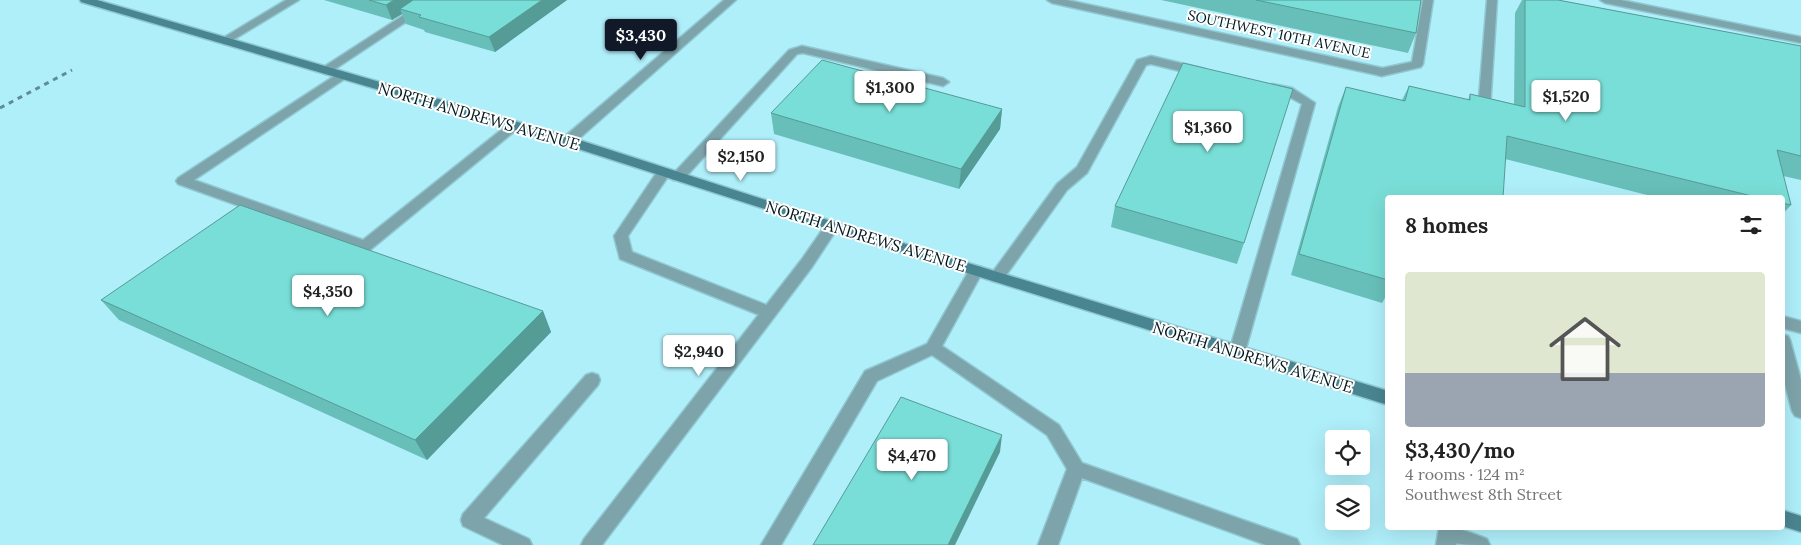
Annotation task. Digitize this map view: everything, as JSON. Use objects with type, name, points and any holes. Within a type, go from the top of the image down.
[{"type":"main road","name":"NORTH ANDREWS AVENUE","points":[[85,0],[568,141],[832,226],[1385,397]]},
{"type":"main road","points":[[1785,519],[1801,524]]},
{"type":"street","points":[[224,41],[294,0]]},
{"type":"street","points":[[325,70],[434,0]]},
{"type":"street","points":[[568,141],[731,0]]},
{"type":"street","name":"SOUTHWEST 10TH AVENUE","points":[[1052,0],[1382,72],[1417,64],[1428,0]]},
{"type":"street","points":[[1484,109],[1492,0]]},
{"type":"street","points":[[1605,0],[1801,40]]},
{"type":"street","points":[[768,312],[625,255],[621,236],[671,174],[793,52],[802,49],[944,82]]},
{"type":"street","points":[[997,277],[1062,187],[1082,170],[1141,63],[1151,60],[1215,75]]},
{"type":"street","points":[[342,75],[184,181],[365,246],[515,126]]},
{"type":"street","points":[[1236,352],[1309,103],[1288,92],[1260,85]]},
{"type":"street","points":[[591,545],[807,263],[832,226]]},
{"type":"street","points":[[771,545],[871,376],[933,348],[976,271]]},
{"type":"street","points":[[1785,323],[1801,327]]},
{"type":"street","points":[[933,348],[1053,430],[1076,468],[1290,545]]},
{"type":"street","points":[[1785,351],[1801,411]]},
{"type":"street","points":[[522,545],[470,520],[592,380]]},
{"type":"street","points":[[1048,545],[1076,468]]},
{"type":"street","points":[[1447,535],[1480,545]]},
{"type":"building","points":[[369,0],[394,0],[386,5]]},
{"type":"building","points":[[413,0],[542,0],[489,37],[419,17],[421,15],[400,9]]},
{"type":"building","points":[[1256,0],[1421,0],[1416,33]]},
{"type":"building","points":[[1525,0],[1558,0],[1801,46],[1801,156],[1777,150],[1791,205],[1785,204],[1785,195],[1748,195],[1507,136],[1503,195],[1385,195],[1385,279],[1299,254],[1346,87],[1405,101],[1409,86],[1470,100],[1470,94],[1525,107]]},
{"type":"building","points":[[822,60],[1002,109],[961,169],[771,113]]},
{"type":"building","points":[[1183,63],[1293,89],[1244,243],[1115,206]]},
{"type":"building","points":[[240,205],[543,311],[415,440],[101,300]]},
{"type":"building","points":[[901,397],[1002,435],[948,545],[813,545]]},
{"type":"railway","points":[[0,108],[72,70]]}]
